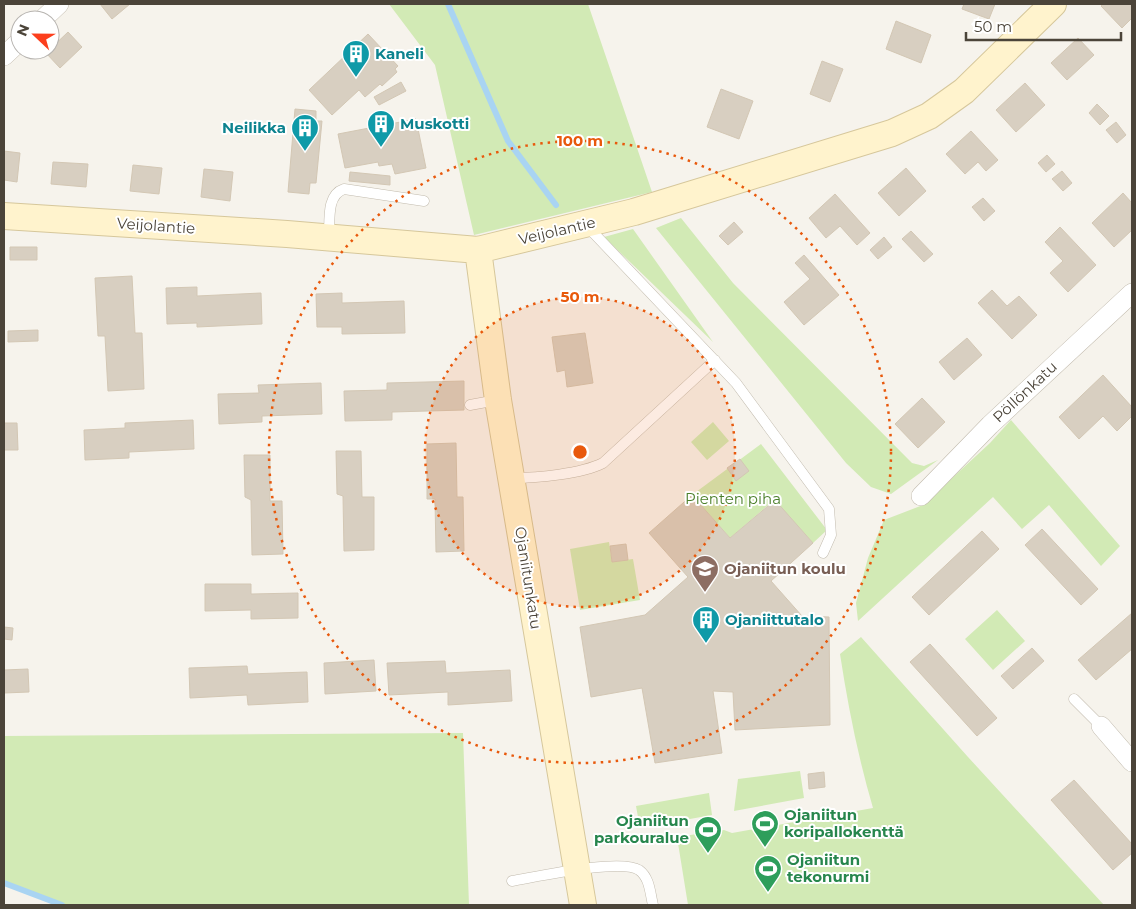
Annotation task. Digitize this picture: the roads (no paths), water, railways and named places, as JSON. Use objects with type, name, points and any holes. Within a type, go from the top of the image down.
[{"type":"street","name":"Veijolantie","points":[[4,216],[478,250],[634,212],[892,134],[929,116],[964,91],[1053,4]]},
{"type":"street","name":"Ojaniitunkatu","points":[[478,250],[498,400],[583,905]]},
{"type":"street","name":"Pöllönkatu","points":[[921,496],[990,425],[1132,293]]},
{"type":"street","points":[[1101,726],[1132,762]]},
{"type":"lane","points":[[329,238],[331,207],[333,198],[338,191],[344,189],[424,201]]},
{"type":"lane","points":[[585,224],[736,383],[830,509],[831,536],[824,553]]},
{"type":"lane","points":[[512,478],[532,478],[576,471],[603,464],[715,360]]},
{"type":"lane","points":[[470,405],[498,400]]},
{"type":"lane","points":[[1074,699],[1101,726]]},
{"type":"lane","points":[[512,881],[603,866],[629,866],[639,870],[647,880],[652,905]]},
{"type":"waterway","points":[[448,4],[508,141],[556,205]]},
{"type":"waterway","points":[[4,883],[62,905]]},
{"type":"place","name":"Kaneli","points":[[356,78]]},
{"type":"place","name":"Muskotti","points":[[381,148]]},
{"type":"place","name":"Neilikka","points":[[305,152]]},
{"type":"place","name":"Ojaniitun koulu","points":[[705,593]]},
{"type":"place","name":"Ojaniittutalo","points":[[706,644]]},
{"type":"place","name":"Ojaniitun koripallokenttä","points":[[765,848]]},
{"type":"place","name":"Ojaniitun parkouralue","points":[[708,854]]},
{"type":"place","name":"Ojaniitun tekonurmi","points":[[768,893]]},
{"type":"park label","name":"Pienten piha","points":[[733,499]]}]
